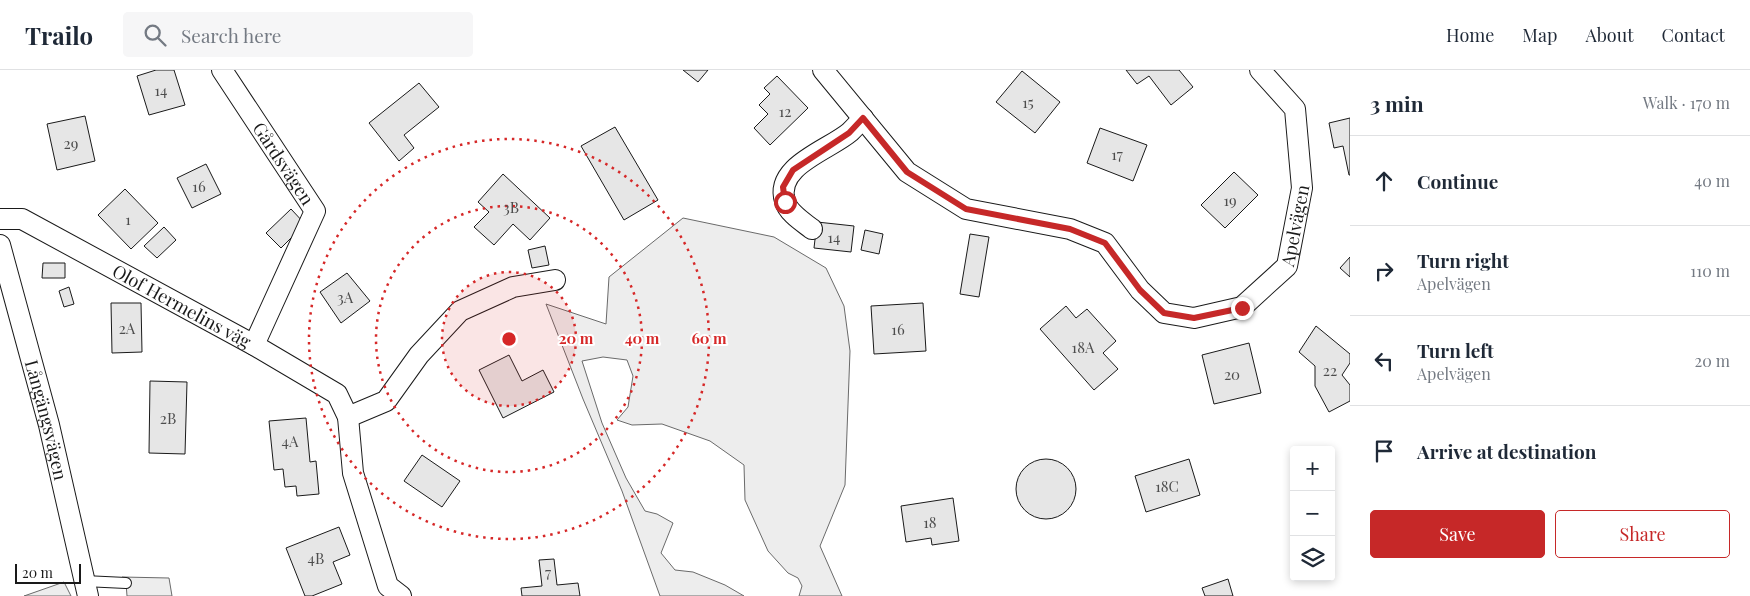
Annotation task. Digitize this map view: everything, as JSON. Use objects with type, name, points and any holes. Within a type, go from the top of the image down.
[{"type":"street","name":"Gårdsvägen","points":[[222,70],[315,211],[254,345]]},
{"type":"street","name":"Apelvägen","points":[[823,70],[907,172],[966,209],[1070,229],[1105,243],[1140,290],[1164,313],[1194,318],[1242,308],[1287,266],[1302,188],[1295,109],[1260,70]]},
{"type":"street","points":[[812,229],[796,216],[785,202],[783,187],[793,170],[849,133],[863,118]]},
{"type":"street","name":"Olof Hermelins väg","points":[[0,219],[22,219],[254,345],[337,394],[348,417],[354,473],[388,586],[401,596]]},
{"type":"street","name":"Långängsvägen","points":[[0,245],[49,425],[86,588]]},
{"type":"street","points":[[348,417],[386,401],[419,355],[460,311],[513,287],[554,280]]},
{"type":"lane","points":[[86,588],[126,583]]},
{"type":"shaded area","points":[[683,218],[774,237],[826,268],[844,306],[850,351],[845,485],[820,546],[842,596],[799,596],[802,586],[798,578],[788,573],[768,551],[745,500],[744,465],[710,441],[662,424],[632,425],[617,420],[628,407],[633,376],[627,360],[603,357],[582,361],[602,423],[626,478],[645,511],[657,514],[673,523],[661,553],[675,570],[693,572],[725,585],[744,596],[660,596],[622,491],[546,304],[606,324],[609,277]]},
{"type":"shaded area","points":[[122,577],[169,578],[172,596],[127,596],[126,583]]},
{"type":"shaded area","points":[[64,582],[71,596],[24,596]]},
{"type":"building","points":[[156,70],[174,70],[185,105],[149,115],[137,76]]},
{"type":"building","points":[[683,70],[708,70],[698,82]]},
{"type":"building","points":[[1126,70],[1179,70],[1193,87],[1171,105],[1149,76],[1137,84]]},
{"type":"building","points":[[1022,71],[1060,102],[1035,133],[996,102]]},
{"type":"building","points":[[777,76],[808,108],[770,145],[754,128],[768,114],[759,105],[770,94],[764,88]]},
{"type":"building","points":[[419,83],[439,107],[404,135],[414,148],[399,161],[369,123]]},
{"type":"building","points":[[85,116],[95,161],[57,170],[47,124]]},
{"type":"building","points":[[1350,118],[1349,175],[1343,146],[1334,148],[1329,123]]},
{"type":"building","points":[[615,127],[658,200],[624,220],[581,146]]},
{"type":"building","points":[[1100,128],[1147,145],[1133,181],[1087,163]]},
{"type":"building","points":[[206,164],[221,194],[192,208],[177,178]]},
{"type":"building","points":[[1234,172],[1258,195],[1225,228],[1201,205]]},
{"type":"building","points":[[503,174],[550,218],[530,240],[513,224],[494,245],[474,227],[489,212],[478,202]]},
{"type":"building","points":[[125,189],[158,223],[131,249],[98,215]]},
{"type":"building","points":[[291,209],[305,224],[281,248],[266,233]]},
{"type":"building","points":[[817,222],[854,226],[851,252],[814,248]]},
{"type":"building","points":[[164,227],[176,240],[157,258],[144,246]]},
{"type":"building","points":[[865,230],[883,234],[879,254],[861,250]]},
{"type":"building","points":[[970,234],[989,237],[979,297],[960,294]]},
{"type":"building","points":[[545,246],[549,265],[532,268],[528,250]]},
{"type":"building","points":[[1350,257],[1350,277],[1340,268]]},
{"type":"building","points":[[43,263],[65,263],[65,278],[42,278]]},
{"type":"building","points":[[347,273],[370,301],[341,323],[320,292]]},
{"type":"building","points":[[69,287],[74,304],[64,307],[59,291]]},
{"type":"building","points":[[111,303],[141,303],[142,352],[112,353]]},
{"type":"building","points":[[923,303],[926,351],[874,354],[871,306]]},
{"type":"building","points":[[1066,306],[1076,318],[1087,309],[1116,341],[1103,353],[1118,369],[1094,390],[1040,329]]},
{"type":"building","points":[[1316,326],[1350,354],[1350,363],[1342,375],[1350,385],[1350,401],[1329,412],[1315,386],[1315,366],[1299,352]]},
{"type":"building","points":[[1249,343],[1261,393],[1214,404],[1202,355]]},
{"type":"building","points":[[509,355],[522,381],[543,370],[554,392],[503,418],[479,370]]},
{"type":"building","points":[[150,381],[187,382],[185,454],[149,453]]},
{"type":"building","points":[[306,418],[310,462],[316,461],[319,494],[297,496],[296,486],[285,487],[283,469],[274,470],[269,421]]},
{"type":"building","points":[[422,455],[460,481],[442,507],[404,481]]},
{"type":"building","points":[[1040,459],[1052,459],[1068,467],[1074,477],[1076,489],[1074,501],[1068,511],[1052,519],[1040,519],[1024,511],[1016,495],[1016,483],[1024,467]]},
{"type":"building","points":[[1189,459],[1200,495],[1146,512],[1135,476]]},
{"type":"building","points":[[953,498],[959,541],[932,545],[931,538],[906,542],[901,506]]},
{"type":"building","points":[[339,527],[350,555],[333,562],[342,584],[312,596],[305,596],[286,548]]},
{"type":"building","points":[[554,559],[557,585],[578,583],[580,596],[522,596],[521,588],[542,586],[539,560]]},
{"type":"building","points":[[1228,579],[1233,596],[1205,596],[1202,588]]},
{"type":"route","points":[[785,202],[783,187],[793,170],[849,133],[863,118],[907,172],[966,209],[1070,229],[1105,243],[1140,290],[1164,313],[1194,318],[1242,308]]}]
